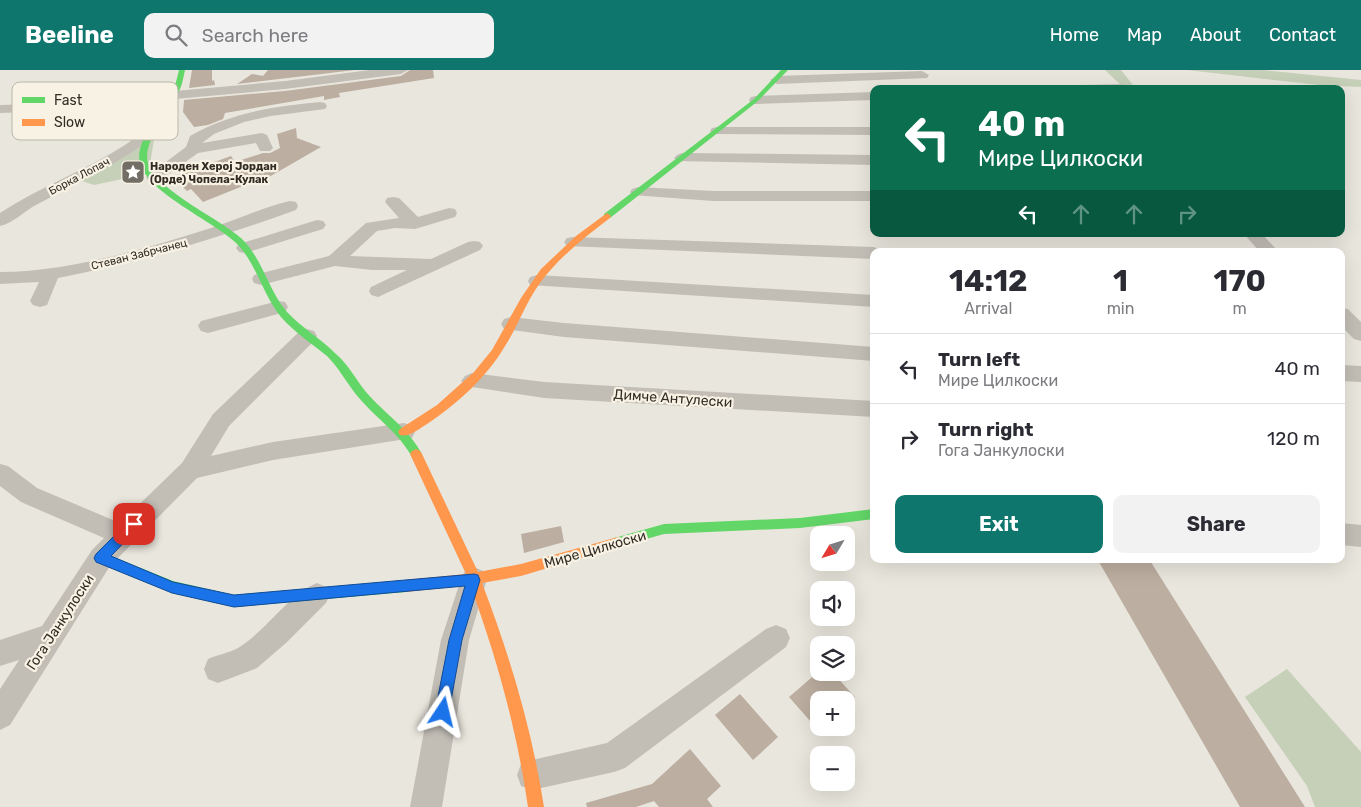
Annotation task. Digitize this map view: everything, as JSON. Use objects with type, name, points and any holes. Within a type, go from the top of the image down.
[{"type":"street","points":[[178,82],[182,70]]},
{"type":"street","points":[[178,99],[232,89],[285,85],[401,70]]},
{"type":"street","points":[[232,89],[231,85],[248,75]]},
{"type":"street","points":[[190,470],[273,451],[404,432],[420,425],[472,381],[495,354],[537,281],[573,242],[717,132],[756,100],[781,75],[922,75]]},
{"type":"street","points":[[1111,76],[1121,85]]},
{"type":"street","points":[[756,100],[870,96]]},
{"type":"street","points":[[193,149],[195,139],[212,128],[290,108],[320,106]]},
{"type":"street","points":[[717,132],[870,131]]},
{"type":"street","points":[[154,177],[193,149],[262,138],[265,148]]},
{"type":"street","name":"Борка Лопач","points":[[0,221],[28,202],[131,148],[141,140]]},
{"type":"street","points":[[150,140],[143,153],[145,164],[154,177],[164,187],[227,230],[245,248],[278,307],[307,336],[339,362],[360,393],[404,432],[413,447],[474,580],[506,663],[532,775],[536,807]]},
{"type":"street","points":[[682,158],[870,160]]},
{"type":"street","points":[[638,192],[713,196],[870,196]]},
{"type":"street","points":[[393,202],[415,224]]},
{"type":"street","points":[[227,230],[290,206]]},
{"type":"street","points":[[335,260],[372,227],[395,223],[415,224],[449,213]]},
{"type":"street","points":[[245,248],[317,225]]},
{"type":"street","name":"Стеван Забрчанец","points":[[0,278],[23,279],[147,254],[227,230]]},
{"type":"street","points":[[1256,237],[1266,248]]},
{"type":"street","points":[[573,242],[870,253]]},
{"type":"street","points":[[378,290],[474,246]]},
{"type":"street","points":[[261,279],[335,260],[372,264],[433,264]]},
{"type":"street","points":[[40,301],[51,274]]},
{"type":"street","points":[[537,281],[870,301]]},
{"type":"street","points":[[208,326],[278,307]]},
{"type":"street","points":[[1345,318],[1361,334]]},
{"type":"street","points":[[511,324],[828,352],[870,354]]},
{"type":"street","name":"Гога Јанкулоски","points":[[0,715],[101,558],[190,470],[221,420],[307,336]]},
{"type":"street","points":[[1345,373],[1361,374]]},
{"type":"street","name":"Димче Антулески","points":[[472,381],[544,390],[870,409]]},
{"type":"street","points":[[0,473],[29,495],[123,535]]},
{"type":"street","name":"Мире Цилкоски","points":[[101,558],[172,587],[234,601],[474,580],[521,570],[664,529],[800,523],[870,514]]},
{"type":"street","points":[[1345,534],[1361,536]]},
{"type":"street","points":[[426,807],[456,640],[474,580]]},
{"type":"street","points":[[218,669],[247,658],[276,634],[317,595]]},
{"type":"street","points":[[0,653],[52,636]]},
{"type":"street","points":[[532,775],[614,757],[776,638]]},
{"type":"green space","points":[[1105,70],[1121,70],[1133,85],[1121,85]]},
{"type":"green space","points":[[1187,70],[1263,70],[1361,80],[1361,87],[1319,85]]},
{"type":"green space","points":[[137,140],[154,140],[149,170],[94,185],[76,179]]},
{"type":"green space","points":[[1287,669],[1361,752],[1361,807],[1315,807],[1307,786],[1245,697]]},
{"type":"building","points":[[192,70],[212,70],[212,81],[214,80],[215,85],[189,88]]},
{"type":"building","points":[[268,70],[355,70],[237,84],[252,74],[263,76]]},
{"type":"building","points":[[410,70],[433,70],[434,78],[339,93],[340,97],[324,100],[324,96],[225,113],[223,119],[208,125],[194,127],[183,112],[184,100],[285,91],[401,76]]},
{"type":"building","points":[[296,128],[297,138],[321,147],[255,185],[253,182],[203,202],[191,189],[187,191],[173,177],[231,156],[235,162],[263,153],[270,153],[280,148],[277,134]]},
{"type":"building","points":[[561,526],[564,542],[524,553],[521,534]]},
{"type":"building","points":[[1100,563],[1152,563],[1305,807],[1240,807]]},
{"type":"building","points":[[810,679],[810,681],[840,681],[849,691],[810,691],[810,721],[789,697]]},
{"type":"building","points":[[740,694],[778,737],[753,760],[715,715]]},
{"type":"building","points":[[690,749],[721,786],[707,799],[713,807],[659,807],[654,801],[636,807],[587,807],[586,803],[652,784]]},
{"type":"traffic: fast","points":[[178,85],[182,70]]},
{"type":"traffic: fast","points":[[607,216],[756,100],[785,70]]},
{"type":"traffic: fast","points":[[147,140],[143,157],[144,164],[150,174],[172,194],[228,232],[245,247],[256,264],[273,300],[285,316],[338,361],[363,396],[400,431],[416,454]]},
{"type":"traffic: fast","points":[[618,542],[664,529],[800,523],[870,514]]},
{"type":"traffic: fast","points":[[101,558],[172,587],[234,601],[406,586]]},
{"type":"traffic: slow","points":[[404,432],[441,408],[478,375],[496,353],[537,281],[561,254],[607,216]]},
{"type":"traffic: slow","points":[[416,454],[468,565],[495,636],[520,720],[536,807]]},
{"type":"traffic: slow","points":[[406,586],[474,579],[521,570],[618,542]]},
{"type":"place","name":"Народен Херој Јордан (Орде) Чопела-Кулак","points":[[133,172]]},
{"type":"route","points":[[134,524],[101,558],[172,587],[234,601],[474,580],[456,640],[443,712]]}]
